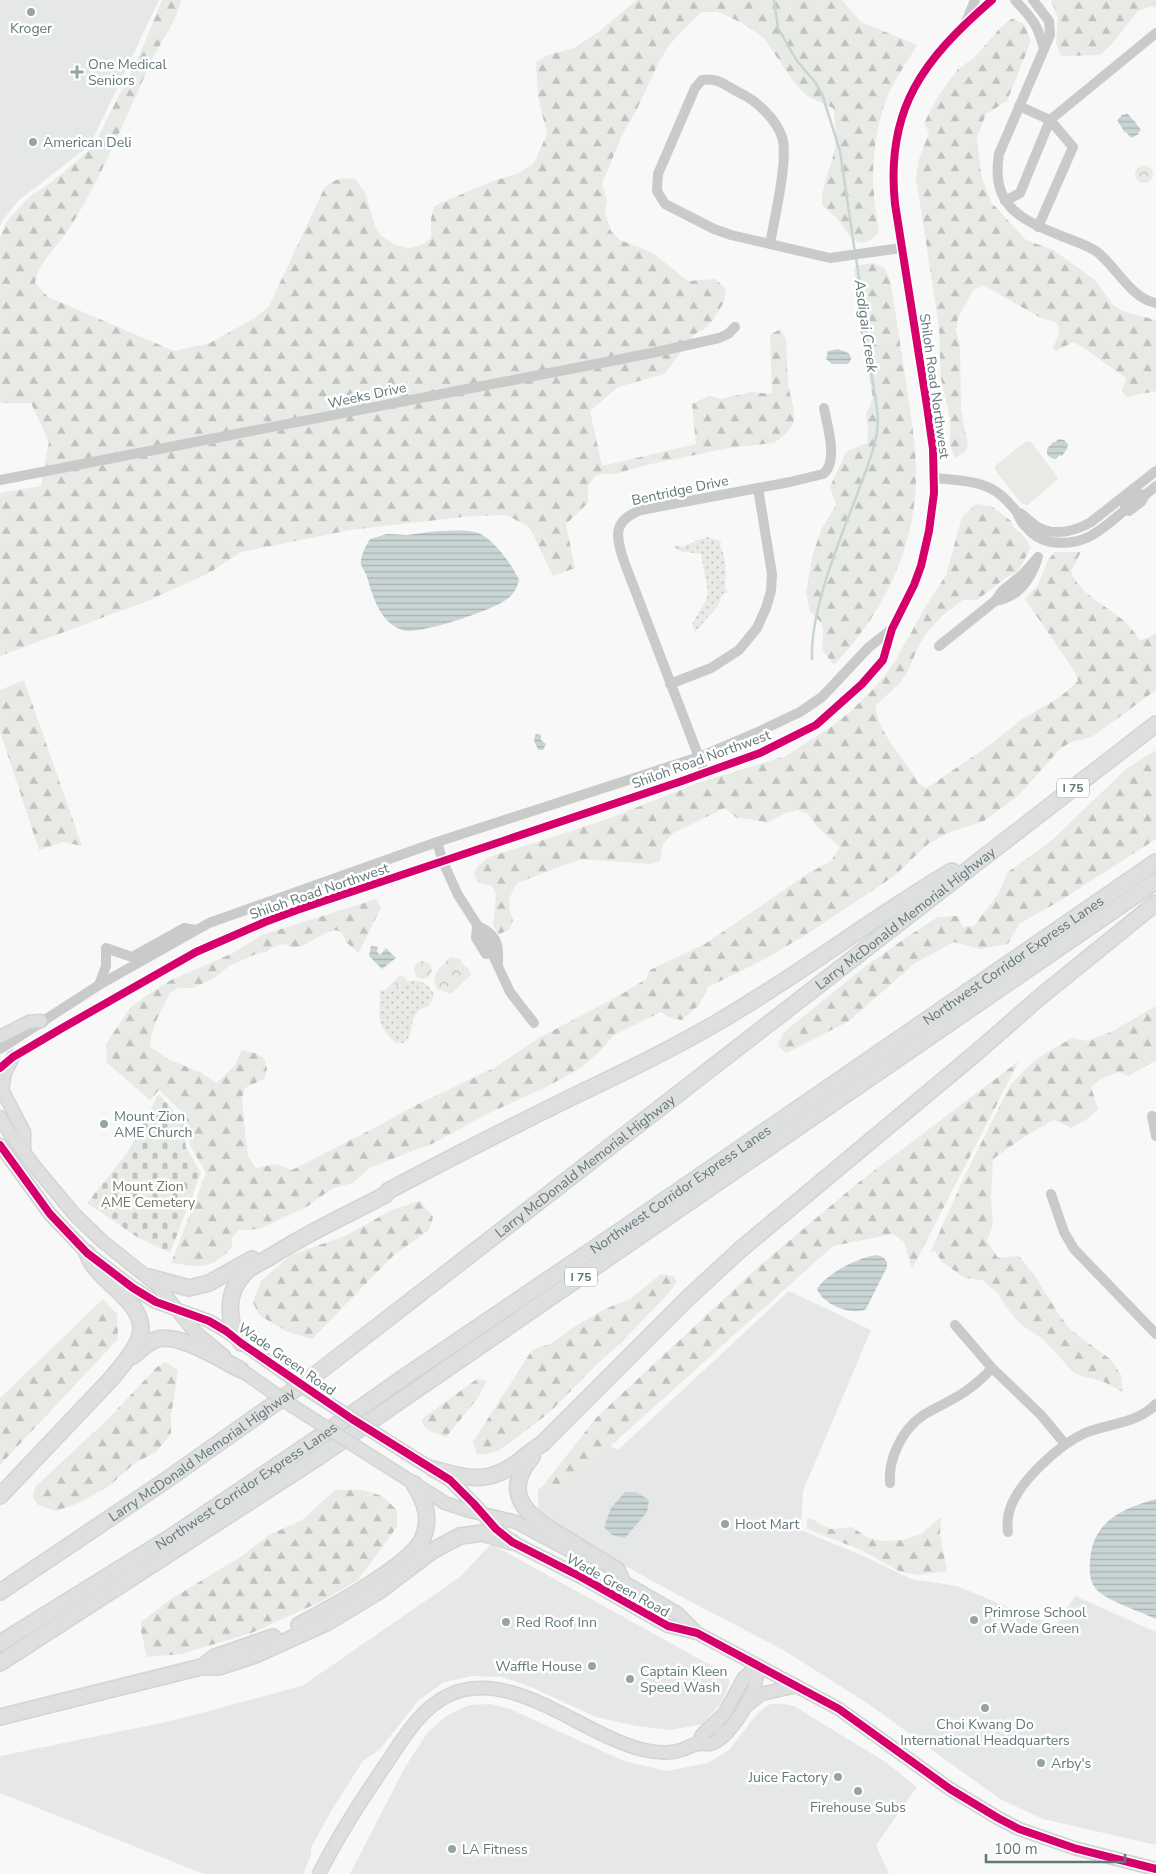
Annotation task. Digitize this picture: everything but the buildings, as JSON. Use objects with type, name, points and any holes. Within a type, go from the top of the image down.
[{"type":"highway","name":"Larry McDonald Memorial Highway","points":[[0,1592],[173,1476],[310,1378],[1156,724]]},
{"type":"highway","points":[[241,1343],[234,1332],[230,1305],[234,1289],[245,1273],[278,1252],[385,1195],[388,1190],[686,1040],[758,997],[916,892],[989,852]]},
{"type":"highway","name":"Northwest Corridor Express Lanes","points":[[0,1643],[176,1534],[1156,862]]},
{"type":"highway","name":"I 75","points":[[0,1663],[317,1458],[1156,881]]},
{"type":"highway","points":[[433,1469],[469,1478],[490,1477],[503,1472],[542,1444],[689,1297],[741,1248],[976,1053],[1040,997],[1156,903]]},
{"type":"highway","points":[[149,1276],[189,1288],[209,1283],[380,1188],[388,1190]]},
{"type":"highway","points":[[0,1496],[70,1424],[124,1362],[141,1334],[139,1317],[132,1305],[91,1264],[88,1253]]},
{"type":"highway","points":[[124,1362],[155,1339],[166,1338],[186,1343],[241,1370]]},
{"type":"highway","points":[[542,1444],[520,1476],[518,1492],[524,1507],[534,1519],[544,1526],[617,1570],[622,1581]]},
{"type":"highway","points":[[201,1667],[215,1657],[256,1644],[318,1615],[342,1602],[412,1553],[422,1539],[427,1520],[423,1501],[414,1484]]},
{"type":"highway","points":[[0,1717],[201,1667],[219,1667],[256,1655],[326,1623],[378,1591],[432,1551],[460,1536],[482,1534],[512,1542]]},
{"type":"main road","points":[[0,1037],[29,1022],[41,1021]]},
{"type":"main road","points":[[13,1058],[4,1073],[2,1090],[24,1132],[24,1152]]},
{"type":"main road","points":[[0,1117],[11,1135],[63,1201],[102,1241],[149,1276],[178,1310]]},
{"type":"main road","points":[[0,1145],[50,1214],[88,1253],[156,1302],[178,1310]]},
{"type":"main road","name":"Wade Green Road","points":[[178,1310],[209,1321],[226,1331],[345,1414],[433,1469],[461,1490],[496,1529],[512,1542],[668,1626],[697,1633],[839,1709],[950,1789],[1019,1829],[1074,1848],[1156,1869]]},
{"type":"main road","name":"Wade Green Road","points":[[178,1310],[201,1338],[241,1370],[302,1412],[414,1484],[450,1505],[516,1522],[569,1550],[677,1613],[697,1633]]},
{"type":"main road","points":[[742,1711],[754,1688],[758,1666]]},
{"type":"main road","points":[[698,1744],[702,1735],[724,1714],[744,1678],[758,1666]]},
{"type":"main road","points":[[319,1874],[358,1804],[417,1720],[448,1695],[463,1690],[491,1688],[520,1695],[609,1738],[644,1750],[661,1753],[674,1752],[698,1744],[710,1745],[729,1729],[748,1703],[761,1694],[797,1686]]},
{"type":"street","points":[[965,25],[975,0]]},
{"type":"street","name":"Shiloh Road Northwest","points":[[0,1068],[13,1058],[137,984],[196,952],[281,916],[760,753],[816,725],[862,684],[883,660],[892,629],[914,586],[932,516],[934,478],[927,406],[893,188],[897,138],[909,98],[930,62],[950,38],[992,0]]},
{"type":"street","points":[[1015,0],[1035,23],[1044,49]]},
{"type":"street","points":[[1034,0],[1049,21],[1050,35],[999,154],[997,166],[999,189],[1005,201],[1015,213],[1038,227],[1086,245],[1112,266],[1135,293],[1143,299],[1156,303]]},
{"type":"street","points":[[1005,201],[1020,193],[1050,120],[1156,33]]},
{"type":"street","points":[[770,244],[784,155],[782,137],[775,125],[749,97],[718,80],[711,78],[702,80],[695,88],[658,174],[657,191],[665,204],[714,229],[770,244],[830,258],[901,248]]},
{"type":"street","points":[[1019,106],[1050,120],[1073,147],[1038,227]]},
{"type":"street","name":"Weeks Drive","points":[[0,480],[652,353],[719,338],[728,334],[735,326]]},
{"type":"street","name":"Bentridge Drive","points":[[705,773],[619,546],[618,534],[620,524],[628,514],[641,510],[818,476],[828,471],[832,458],[824,408]]},
{"type":"street","points":[[934,478],[972,482],[982,485],[999,494],[1015,511],[1042,530],[1051,532],[1081,528],[1156,471]]},
{"type":"street","points":[[1015,511],[1024,526],[1034,536],[1046,541],[1069,543],[1082,541],[1094,535],[1125,510],[1125,505],[1139,494],[1145,495],[1156,486]]},
{"type":"street","points":[[670,684],[711,668],[739,650],[757,628],[766,608],[771,591],[772,574],[758,488]]},
{"type":"street","points":[[939,646],[995,601],[1002,591],[1022,575],[1038,557],[1032,575],[1024,586],[1001,600],[995,601]]},
{"type":"street","name":"Shiloh Road Northwest","points":[[0,1049],[99,985],[209,923],[322,881],[437,842],[699,757],[760,731],[807,707],[822,697],[869,647],[892,629]]},
{"type":"street","points":[[437,842],[443,862],[458,895],[477,926],[476,938],[488,958],[498,963]]},
{"type":"street","points":[[477,926],[490,931],[499,948],[498,963],[510,992],[534,1023]]},
{"type":"street","points":[[99,985],[106,966],[106,948],[132,957],[184,928],[196,930]]},
{"type":"street","points":[[1152,1116],[1156,1136]]},
{"type":"street","points":[[1051,1194],[1064,1232],[1074,1249],[1156,1334]]},
{"type":"street","points":[[955,1325],[992,1368],[1041,1415],[1066,1444]]},
{"type":"street","points":[[890,1483],[889,1472],[892,1460],[904,1435],[913,1424],[967,1390],[992,1368]]},
{"type":"street","points":[[1008,1532],[1007,1521],[1014,1499],[1030,1477],[1066,1444],[1094,1430],[1138,1417],[1156,1404]]},
{"type":"shaded area","points":[[0,0],[159,0],[90,145],[18,201],[3,220],[0,227]]},
{"type":"shaded area","points":[[1127,113],[1141,130],[1139,134],[1131,138],[1125,133],[1117,120]]},
{"type":"shaded area","points":[[838,349],[850,355],[851,360],[848,364],[832,364],[826,359],[828,351]]},
{"type":"shaded area","points":[[1059,439],[1064,440],[1068,444],[1067,449],[1062,456],[1060,455],[1056,459],[1051,458],[1047,454],[1047,449],[1053,442]]},
{"type":"shaded area","points":[[438,531],[468,531],[478,533],[490,540],[512,567],[519,580],[517,586],[507,599],[472,615],[438,626],[410,631],[402,630],[387,620],[374,599],[361,564],[362,554],[370,539],[387,534],[407,535]]},
{"type":"shaded area","points":[[536,734],[541,735],[541,740],[546,744],[543,750],[539,750],[535,744],[534,738]]},
{"type":"shaded area","points":[[371,946],[378,947],[377,952],[380,955],[386,948],[396,958],[382,969],[369,956]]},
{"type":"shaded area","points":[[877,1255],[883,1257],[887,1262],[887,1267],[866,1309],[853,1311],[839,1308],[820,1295],[817,1289],[828,1277],[853,1262]]},
{"type":"shaded area","points":[[789,1291],[871,1330],[803,1491],[801,1530],[870,1559],[911,1579],[957,1586],[1055,1626],[1075,1596],[1156,1632],[1156,1845],[1043,1819],[1000,1799],[867,1703],[783,1650],[538,1518],[538,1490],[594,1439],[618,1450]]},
{"type":"shaded area","points":[[625,1492],[636,1492],[649,1500],[647,1512],[625,1538],[612,1535],[604,1527],[611,1508]]},
{"type":"shaded area","points":[[1156,1499],[1156,1619],[1116,1602],[1097,1590],[1090,1577],[1090,1562],[1096,1536],[1111,1519],[1132,1507]]},
{"type":"shaded area","points":[[491,1544],[725,1673],[730,1682],[721,1703],[703,1724],[671,1730],[636,1726],[596,1717],[531,1687],[502,1677],[473,1676],[444,1682],[418,1701],[380,1749],[363,1761],[331,1811],[311,1848],[311,1855],[303,1874],[204,1874],[0,1793],[0,1756],[171,1721],[302,1686],[460,1577]]},
{"type":"shaded area","points":[[491,1704],[510,1709],[624,1761],[667,1771],[707,1763],[729,1750],[757,1714],[770,1704],[794,1706],[887,1763],[917,1787],[876,1845],[889,1874],[350,1874],[405,1767],[428,1732],[446,1716],[469,1705]]},
{"type":"green space","points":[[162,0],[181,0],[169,30],[153,58],[94,185],[71,226],[41,267],[35,283],[48,297],[174,351],[210,343],[255,318],[269,306],[324,189],[331,183],[346,178],[355,179],[365,193],[375,226],[381,236],[395,245],[409,248],[422,245],[431,238],[431,219],[434,206],[493,181],[517,174],[534,163],[547,134],[538,96],[536,62],[548,55],[574,48],[597,33],[637,0],[842,0],[861,22],[917,45],[891,89],[880,118],[873,170],[874,199],[879,232],[867,242],[861,243],[853,239],[838,220],[822,205],[823,190],[836,142],[833,108],[807,96],[793,81],[764,38],[742,23],[719,12],[701,12],[670,44],[623,133],[602,184],[607,200],[605,213],[611,231],[620,240],[653,253],[688,281],[715,279],[726,289],[724,302],[713,320],[704,329],[695,334],[664,374],[618,387],[590,411],[602,466],[696,444],[692,404],[709,396],[722,399],[751,392],[772,394],[770,335],[780,329],[786,339],[788,385],[793,406],[794,422],[786,434],[774,443],[729,448],[651,464],[615,474],[595,476],[588,486],[588,503],[566,524],[575,568],[553,576],[530,528],[507,515],[471,516],[350,530],[241,552],[209,573],[147,601],[0,656],[0,493],[41,486],[49,442],[31,403],[0,403],[0,237],[7,221],[29,197],[48,185],[93,147],[140,54]]},
{"type":"green space","points":[[1051,0],[1156,0],[1156,8],[1151,6],[1138,11],[1111,45],[1100,55],[1061,56],[1056,43],[1058,18]]},
{"type":"green space","points":[[1013,18],[1024,24],[1031,41],[1007,101],[986,114],[977,137],[981,175],[991,202],[1026,240],[1053,250],[1094,279],[1112,304],[1122,311],[1156,320],[1156,391],[1126,397],[1122,391],[1126,378],[1084,348],[1073,342],[1056,351],[1053,348],[1060,331],[1056,322],[1041,318],[983,285],[973,290],[958,318],[956,329],[960,347],[961,410],[968,444],[966,451],[955,458],[950,445],[950,418],[941,379],[939,327],[916,177],[919,159],[929,133],[924,123],[939,95],[958,69],[974,58],[1002,26]]},
{"type":"green space","points":[[1140,165],[1148,165],[1153,170],[1151,181],[1140,183],[1135,178],[1135,170]]},
{"type":"green space","points":[[873,263],[884,268],[890,279],[914,442],[916,475],[914,502],[910,528],[893,578],[867,624],[834,665],[822,650],[823,628],[819,620],[810,612],[806,592],[813,554],[821,530],[836,505],[830,487],[846,452],[867,443],[868,427],[866,415],[873,398],[860,328],[861,311],[854,269],[855,266]]},
{"type":"green space","points":[[1026,441],[1031,442],[1057,476],[1057,480],[1028,505],[1022,504],[995,470],[995,466]]},
{"type":"green space","points":[[976,504],[991,506],[1011,521],[1014,528],[1024,536],[1031,547],[1018,571],[977,600],[963,600],[943,615],[927,632],[907,673],[899,684],[876,705],[877,715],[886,735],[919,784],[927,788],[991,744],[1022,719],[1060,697],[1078,681],[1075,672],[1025,599],[1038,585],[1048,560],[1055,552],[1081,552],[1071,571],[1080,587],[1127,624],[1140,640],[1156,633],[1156,690],[1092,737],[1071,742],[1060,749],[1019,795],[984,821],[950,832],[929,843],[894,876],[809,933],[761,961],[708,987],[699,1005],[682,1020],[670,1018],[661,1012],[614,1035],[581,1068],[546,1087],[485,1115],[434,1143],[371,1167],[353,1183],[333,1188],[308,1206],[260,1229],[239,1230],[232,1237],[232,1247],[211,1264],[190,1266],[171,1263],[206,1173],[190,1145],[186,1116],[159,1090],[150,1100],[107,1063],[106,1044],[130,1008],[171,980],[233,953],[262,935],[376,899],[381,907],[359,953],[347,943],[342,933],[336,930],[326,933],[302,946],[293,948],[285,944],[277,945],[266,952],[256,954],[229,966],[214,978],[193,988],[178,988],[170,993],[151,1035],[150,1047],[170,1060],[200,1072],[217,1083],[235,1065],[242,1050],[255,1053],[264,1058],[267,1069],[264,1079],[245,1088],[242,1098],[248,1156],[256,1168],[276,1164],[292,1170],[412,1107],[496,1067],[537,1039],[622,994],[646,979],[650,970],[705,944],[809,873],[831,861],[840,847],[818,828],[808,814],[798,810],[783,814],[767,823],[737,818],[725,808],[673,833],[663,844],[660,861],[650,864],[581,859],[517,883],[509,901],[513,921],[509,930],[499,934],[493,926],[496,895],[492,886],[478,883],[474,874],[477,867],[489,857],[610,818],[701,782],[786,756],[835,724],[877,685],[894,663],[946,575],[962,517]]},
{"type":"green space","points":[[708,537],[721,541],[720,546],[726,567],[725,588],[728,592],[723,594],[717,607],[695,632],[692,624],[707,598],[708,592],[701,554],[680,551],[673,547],[676,545],[683,547]]},
{"type":"green space","points":[[24,680],[82,846],[63,842],[39,850],[0,731],[0,690]]},
{"type":"green space","points":[[1156,750],[1156,839],[1063,899],[1019,924],[1008,944],[981,949],[954,942],[915,963],[849,1021],[786,1053],[778,1046],[783,1033],[867,965],[938,917],[957,916],[963,927],[974,926],[998,894],[1008,872],[1052,840],[1126,769]]},
{"type":"green space","points":[[450,957],[460,959],[463,965],[469,969],[471,975],[451,994],[437,989],[434,979],[438,970]]},
{"type":"green space","points":[[423,961],[429,964],[432,970],[429,976],[423,979],[417,976],[414,970],[417,964]]},
{"type":"green space","points":[[399,976],[403,976],[407,982],[403,988],[399,988],[395,984],[395,980]]},
{"type":"green space","points":[[410,981],[418,981],[430,988],[434,995],[429,1006],[416,1013],[408,1039],[403,1043],[396,1043],[384,1030],[379,1013],[380,991],[387,989],[394,982],[400,988]]},
{"type":"green space","points":[[1156,1006],[1156,1061],[1128,1076],[1119,1072],[1102,1078],[1091,1087],[1098,1109],[1087,1119],[1071,1128],[1054,1120],[1023,1138],[993,1159],[991,1197],[993,1224],[987,1241],[998,1258],[1019,1256],[1035,1276],[1070,1329],[1111,1360],[1121,1375],[1123,1392],[1102,1381],[1074,1373],[1044,1340],[1016,1319],[1005,1306],[998,1293],[982,1280],[965,1278],[942,1262],[935,1251],[930,1253],[968,1169],[1011,1084],[1036,1059],[1072,1038],[1088,1041],[1113,1031]]},
{"type":"green space","points":[[1019,1061],[912,1269],[904,1242],[893,1234],[833,1246],[553,1498],[542,1487],[596,1418],[758,1267],[859,1182]]},
{"type":"green space","name":"Mount Zion AME Cemetery","points":[[159,1094],[183,1121],[186,1147],[201,1173],[170,1253],[137,1237],[87,1203],[127,1153]]},
{"type":"green space","points":[[420,1201],[433,1217],[429,1230],[394,1255],[312,1339],[288,1332],[259,1315],[253,1302],[261,1281],[291,1255],[345,1236],[392,1210]]},
{"type":"green space","points":[[661,1274],[673,1276],[677,1282],[622,1342],[597,1364],[550,1412],[500,1450],[487,1454],[477,1454],[473,1442],[532,1350],[552,1343],[574,1327],[605,1309],[630,1299]]},
{"type":"green space","points":[[103,1299],[117,1314],[118,1339],[0,1465],[0,1398]]},
{"type":"green space","points":[[165,1362],[178,1370],[171,1416],[171,1434],[156,1452],[135,1463],[109,1486],[79,1503],[56,1511],[38,1505],[33,1498],[35,1487],[107,1420],[157,1367]]},
{"type":"green space","points":[[477,1379],[487,1381],[477,1399],[446,1437],[429,1431],[423,1425],[422,1419]]},
{"type":"green space","points":[[335,1490],[363,1490],[382,1496],[397,1510],[397,1527],[358,1580],[320,1602],[251,1633],[181,1654],[147,1657],[141,1631],[141,1622],[171,1599],[242,1556],[269,1535],[302,1520]]},
{"type":"green space","points":[[807,1517],[831,1529],[852,1527],[868,1538],[882,1541],[903,1540],[921,1534],[941,1517],[940,1535],[947,1571],[919,1575],[901,1572],[861,1550],[807,1529]]},
{"type":"waterway","name":"Asdigai Creek","points":[[774,0],[778,28],[797,61],[815,82],[822,94],[840,151],[855,253]]},
{"type":"waterway","name":"Asdigai Creek","points":[[812,659],[816,619],[821,597],[835,553],[870,459],[878,421],[856,258]]},
{"type":"cycle path","points":[[0,1068],[13,1057],[196,952],[297,910],[760,753],[816,725],[862,684],[883,660],[892,629],[914,585],[921,566],[929,531],[934,493],[933,449],[895,204],[894,170],[896,140],[903,113],[914,88],[929,65],[947,43],[992,0]]},
{"type":"cycle path","points":[[0,1145],[50,1214],[87,1253],[133,1288],[156,1302],[209,1321],[226,1331],[352,1419],[450,1480],[496,1529],[512,1542],[581,1577],[668,1626],[697,1633],[839,1709],[950,1789],[1019,1829],[1074,1848],[1156,1869]]},
{"type":"place","name":"Kroger","points":[[31,12]]},
{"type":"place","name":"One Medical Seniors","points":[[77,72]]},
{"type":"place","name":"American Deli","points":[[33,142]]},
{"type":"place","name":"Mount Zion AME Church","points":[[104,1124]]},
{"type":"place","name":"Hoot Mart","points":[[725,1524]]},
{"type":"place","name":"Primrose School of Wade Green","points":[[974,1620]]},
{"type":"place","name":"Red Roof Inn","points":[[506,1622]]},
{"type":"place","name":"Waffle House","points":[[592,1666]]},
{"type":"place","name":"Captain Kleen Speed Wash","points":[[630,1679]]},
{"type":"place","name":"Choi Kwang Do International Headquarters","points":[[985,1708]]},
{"type":"place","name":"Arby's","points":[[1041,1763]]},
{"type":"place","name":"Juice Factory","points":[[838,1777]]},
{"type":"place","name":"Firehouse Subs","points":[[858,1791]]},
{"type":"place","name":"LA Fitness","points":[[452,1849]]}]
